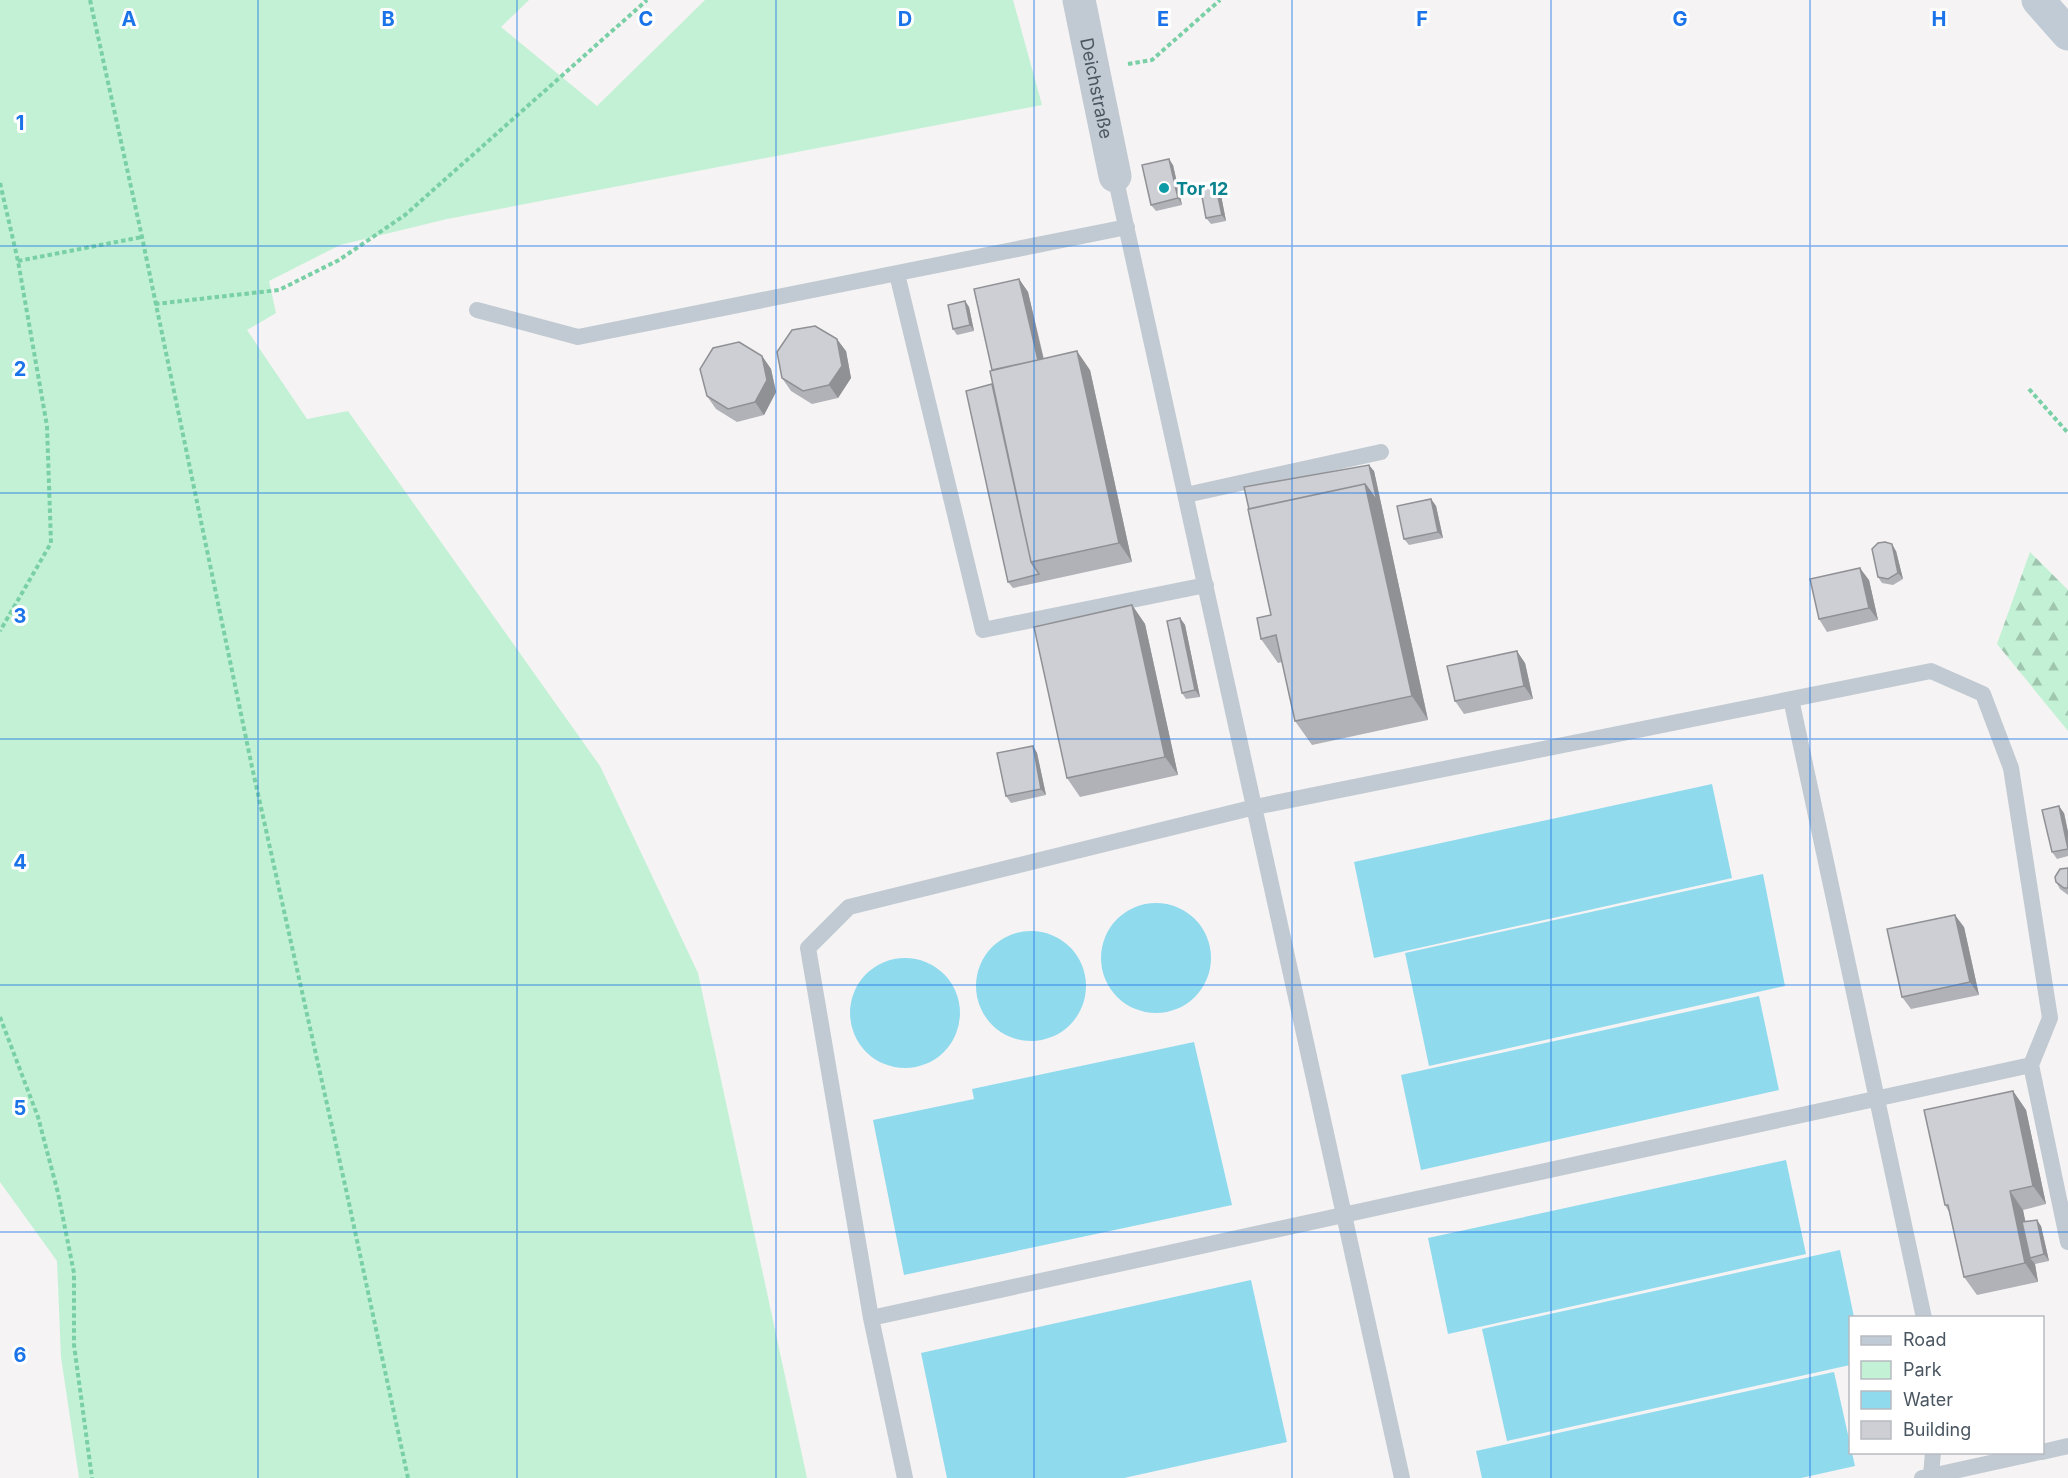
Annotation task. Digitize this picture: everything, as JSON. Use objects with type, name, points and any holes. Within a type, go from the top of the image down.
[{"type":"street","name":"Deichstraße","points":[[1079,0],[1115,176]]},
{"type":"street","points":[[2038,0],[2068,34]]},
{"type":"lane","points":[[1115,176],[1256,807],[1402,1478]]},
{"type":"lane","points":[[477,310],[578,337],[1127,227]]},
{"type":"lane","points":[[897,274],[983,630],[1206,585]]},
{"type":"lane","points":[[1186,495],[1381,452]]},
{"type":"lane","points":[[905,1478],[871,1318],[808,948],[849,907],[1256,807],[1931,671],[1983,694],[2011,768],[2050,1018],[2031,1065],[2068,1242]]},
{"type":"lane","points":[[1791,699],[1924,1316]]},
{"type":"lane","points":[[871,1318],[2031,1065]]},
{"type":"lane","points":[[2044,1451],[2068,1446]]},
{"type":"lane","points":[[1933,1454],[1927,1477],[2032,1454]]},
{"type":"path","points":[[90,0],[142,237],[252,767],[408,1478]]},
{"type":"path","points":[[155,304],[279,290],[339,260],[405,215],[647,0]]},
{"type":"path","points":[[1095,70],[1152,60],[1220,0]]},
{"type":"path","points":[[0,183],[18,261],[47,426],[51,543],[0,631]]},
{"type":"path","points":[[18,261],[142,237]]},
{"type":"path","points":[[2029,389],[2068,433]]},
{"type":"path","points":[[0,1017],[38,1118],[74,1273],[74,1345],[92,1478]]},
{"type":"green space","points":[[0,0],[529,0],[501,27],[597,106],[705,0],[1013,0],[1042,105],[447,219],[340,245],[269,281],[276,313],[247,330],[307,419],[348,411],[600,766],[698,973],[807,1478],[79,1478],[61,1357],[57,1261],[0,1182]]},
{"type":"green space","points":[[2030,552],[2068,590],[2068,731],[1997,644]]},
{"type":"water","points":[[1712,784],[1732,878],[1374,958],[1354,862]]},
{"type":"water","points":[[1763,874],[1785,986],[1429,1066],[1405,953]]},
{"type":"water","points":[[1156,903],[1177,907],[1195,919],[1207,937],[1211,958],[1207,979],[1195,997],[1177,1009],[1156,1013],[1135,1009],[1117,997],[1105,979],[1101,958],[1105,937],[1117,919],[1135,907]]},
{"type":"water","points":[[1031,931],[1052,935],[1070,947],[1082,965],[1086,986],[1082,1007],[1070,1025],[1052,1037],[1031,1041],[1010,1037],[992,1025],[980,1007],[976,986],[980,965],[992,947],[1010,935]]},
{"type":"water","points":[[905,958],[926,962],[944,974],[956,992],[960,1013],[956,1034],[944,1052],[926,1064],[905,1068],[884,1064],[866,1052],[854,1034],[850,1013],[854,992],[866,974],[884,962]]},
{"type":"water","points":[[1759,996],[1779,1090],[1421,1170],[1401,1075]]},
{"type":"water","points":[[1194,1042],[1232,1205],[904,1275],[873,1120],[974,1099],[972,1089]]},
{"type":"water","points":[[1786,1160],[1806,1254],[1448,1334],[1428,1238]]},
{"type":"water","points":[[1840,1250],[1854,1316],[1849,1316],[1849,1365],[1507,1441],[1482,1329]]},
{"type":"water","points":[[1251,1280],[1287,1442],[1124,1478],[947,1478],[921,1353]]},
{"type":"water","points":[[1834,1372],[1849,1439],[1849,1454],[1852,1454],[1855,1466],[1801,1478],[1482,1478],[1476,1451]]},
{"type":"building","name":"Tor 12","points":[[1169,159],[1178,198],[1151,205],[1142,165]]},
{"type":"building","points":[[1215,183],[1222,215],[1206,218],[1200,186]]},
{"type":"building","points":[[1019,279],[1038,360],[992,370],[974,289]]},
{"type":"building","points":[[965,301],[970,325],[953,329],[948,305]]},
{"type":"building","points":[[815,326],[837,339],[842,366],[829,385],[803,391],[782,378],[777,352],[792,330]]},
{"type":"building","points":[[739,342],[762,356],[767,380],[755,402],[728,409],[707,396],[700,369],[713,348]]},
{"type":"building","points":[[1077,351],[1119,543],[1031,562],[990,371]]},
{"type":"building","points":[[992,384],[1031,562],[1039,574],[1008,582],[966,391]]},
{"type":"building","points":[[1369,465],[1377,501],[1365,484],[1249,509],[1244,487]]},
{"type":"building","points":[[1365,484],[1412,696],[1295,721],[1276,635],[1261,639],[1257,618],[1271,615],[1248,509]]},
{"type":"building","points":[[1431,499],[1438,532],[1404,539],[1397,506]]},
{"type":"building","points":[[1878,543],[1892,544],[1898,573],[1888,579],[1878,577],[1872,549]]},
{"type":"building","points":[[1860,568],[1869,608],[1819,619],[1810,579]]},
{"type":"building","points":[[1132,605],[1165,757],[1067,778],[1034,627]]},
{"type":"building","points":[[1180,618],[1195,690],[1182,693],[1167,621]]},
{"type":"building","points":[[1517,651],[1524,686],[1455,701],[1447,666]]},
{"type":"building","points":[[1033,746],[1041,789],[1006,796],[997,753]]},
{"type":"building","points":[[2059,806],[2068,849],[2052,852],[2042,810]]},
{"type":"building","points":[[2068,868],[2068,888],[2064,888],[2056,882],[2055,877],[2060,869]]},
{"type":"building","points":[[1955,915],[1970,982],[1902,997],[1887,929]]},
{"type":"building","points":[[2013,1091],[2033,1186],[2010,1191],[2025,1263],[1964,1277],[1924,1110]]},
{"type":"building","points":[[2037,1220],[2044,1254],[2030,1258],[2022,1222]]},
{"type":"place","name":"Tor 12","points":[[1164,188]]}]
